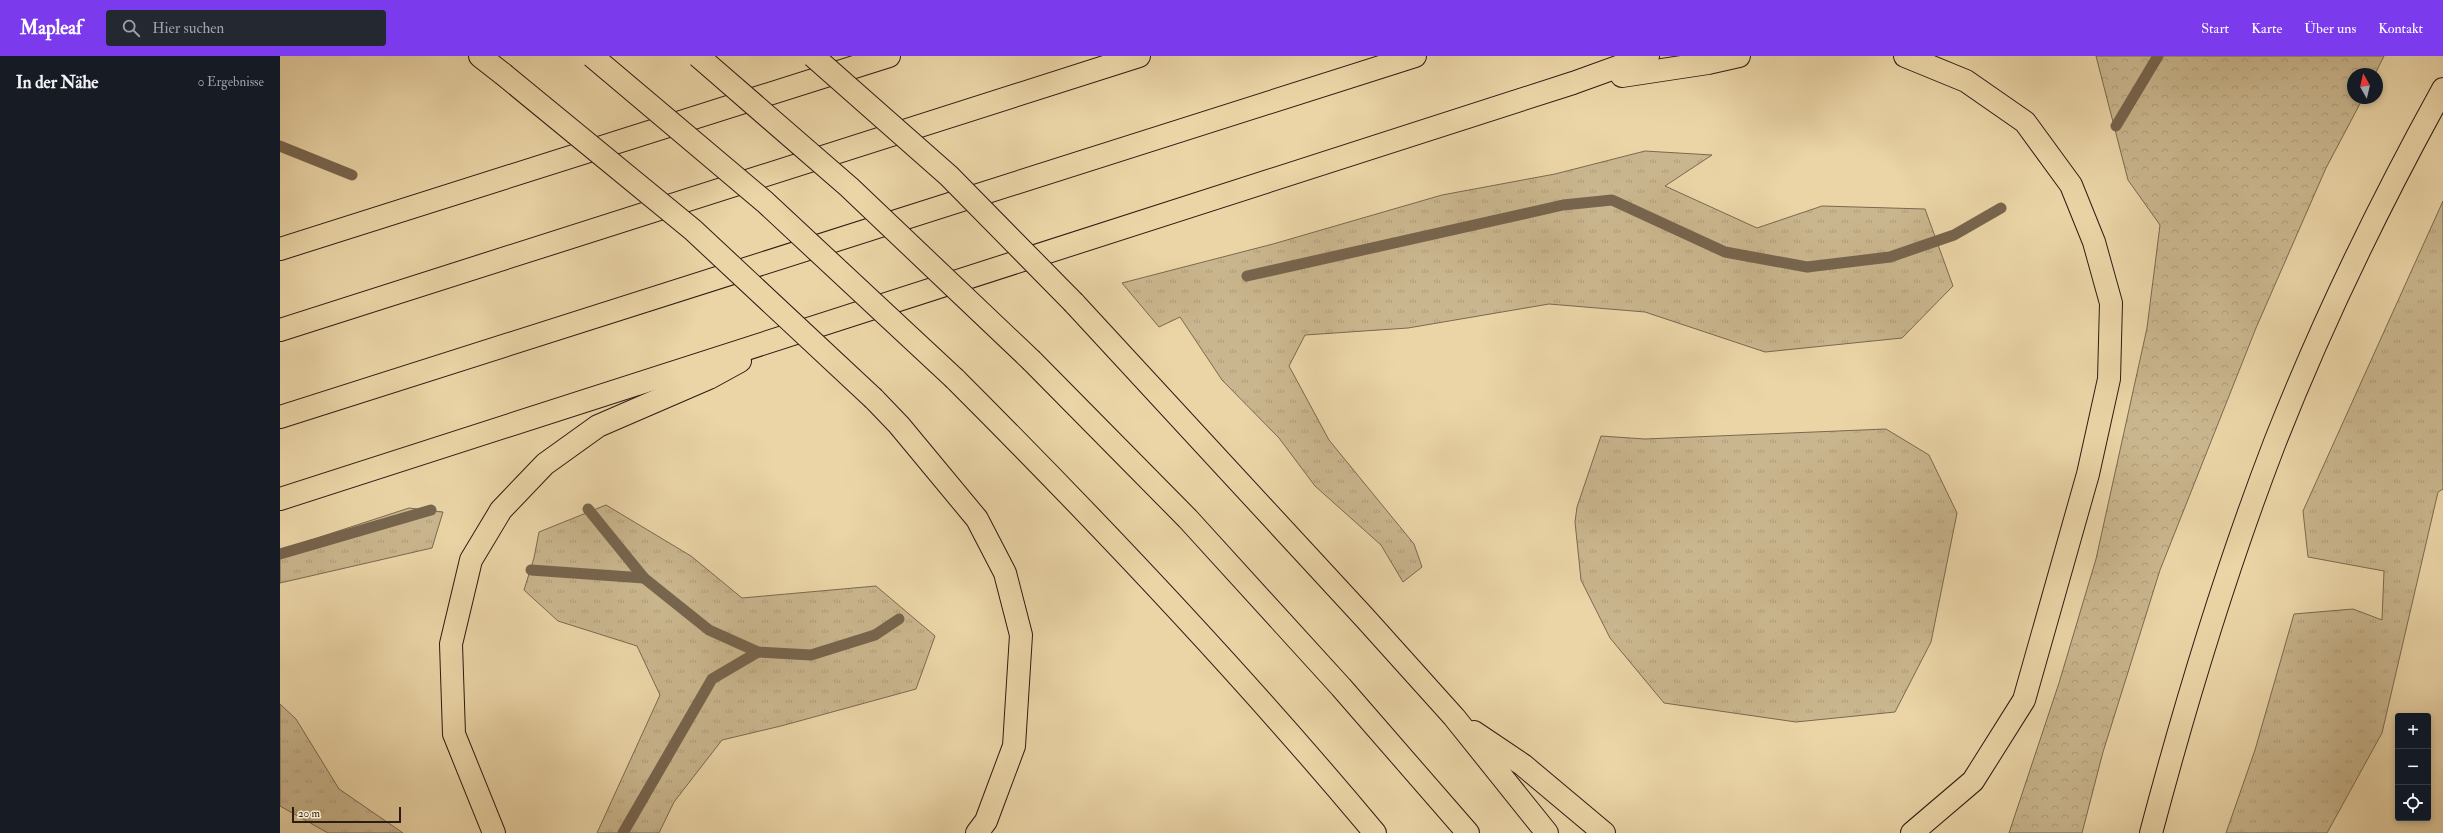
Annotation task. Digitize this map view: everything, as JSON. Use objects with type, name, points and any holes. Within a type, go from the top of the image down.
[{"type":"highway","points":[[480,56],[693,230],[899,425],[977,519],[1005,573],[1020,634],[1014,746],[986,821],[977,833]]},
{"type":"highway","points":[[592,56],[765,202],[955,379],[1138,566],[1317,764],[1375,833]]},
{"type":"highway","points":[[698,56],[849,187],[1032,361],[1188,519],[1341,687],[1468,833]]},
{"type":"highway","points":[[813,56],[949,176],[1074,304],[1264,506],[1454,717],[1547,833]]},
{"type":"highway","points":[[280,249],[889,56]]},
{"type":"highway","points":[[280,330],[1139,56]]},
{"type":"highway","points":[[280,417],[1415,56]]},
{"type":"highway","points":[[280,499],[1573,83],[1648,56]]},
{"type":"highway","points":[[1573,83],[1708,63],[1739,56]]},
{"type":"highway","points":[[1905,56],[1966,81],[2025,122],[2071,185],[2094,242],[2111,302],[2109,379],[2088,474],[2024,700],[1973,781],[1912,833]]},
{"type":"highway","points":[[2150,833],[2183,712],[2275,442],[2322,331],[2366,237],[2443,89]]},
{"type":"highway","points":[[494,833],[454,734],[451,644],[471,560],[501,510],[545,464],[598,426],[709,378],[788,335]]},
{"type":"highway","points":[[1454,717],[1523,765],[1604,833]]},
{"type":"green space","points":[[2096,56],[2384,56],[2378,68],[2347,68],[2347,104],[2360,104],[2326,168],[2256,328],[2160,570],[2103,752],[2082,833],[2009,833],[2059,683],[2096,559],[2147,328],[2160,225],[2128,180]]},
{"type":"green space","points":[[1645,151],[1712,155],[1665,186],[1757,228],[1822,206],[1925,209],[1953,286],[1902,338],[1765,352],[1645,312],[1549,304],[1408,328],[1305,335],[1289,366],[1329,440],[1414,544],[1422,567],[1403,582],[1381,545],[1315,486],[1279,438],[1222,380],[1180,317],[1159,327],[1122,283],[1273,244],[1442,195],[1555,174]]},
{"type":"green space","points":[[2443,201],[2443,489],[2438,492],[2382,733],[2327,833],[2226,833],[2255,750],[2294,614],[2353,609],[2382,620],[2384,571],[2308,557],[2303,511]]},
{"type":"green space","points":[[1886,429],[1929,455],[1957,513],[1931,642],[1895,712],[1796,722],[1664,703],[1610,638],[1581,580],[1575,522],[1577,507],[1601,436],[1645,439]]},
{"type":"green space","points":[[606,505],[691,556],[742,598],[876,586],[935,636],[916,689],[781,726],[722,740],[674,802],[659,833],[597,833],[660,695],[637,646],[558,621],[524,590],[534,558],[539,532]]},
{"type":"green space","points":[[409,508],[443,512],[432,548],[280,583],[280,550]]},
{"type":"green space","points":[[280,704],[296,719],[339,789],[403,833],[328,833],[280,806]]},
{"type":"waterway","points":[[2116,126],[2158,56]]},
{"type":"waterway","points":[[280,146],[352,175]]},
{"type":"waterway","points":[[1247,276],[1563,205],[1612,200],[1725,252],[1807,267],[1890,257],[1954,235],[2001,208]]},
{"type":"waterway","points":[[588,509],[644,578],[709,630],[758,652],[811,655],[875,635],[899,619]]},
{"type":"waterway","points":[[280,554],[431,510]]},
{"type":"waterway","points":[[531,570],[644,578]]},
{"type":"waterway","points":[[623,833],[712,679],[758,652]]}]
